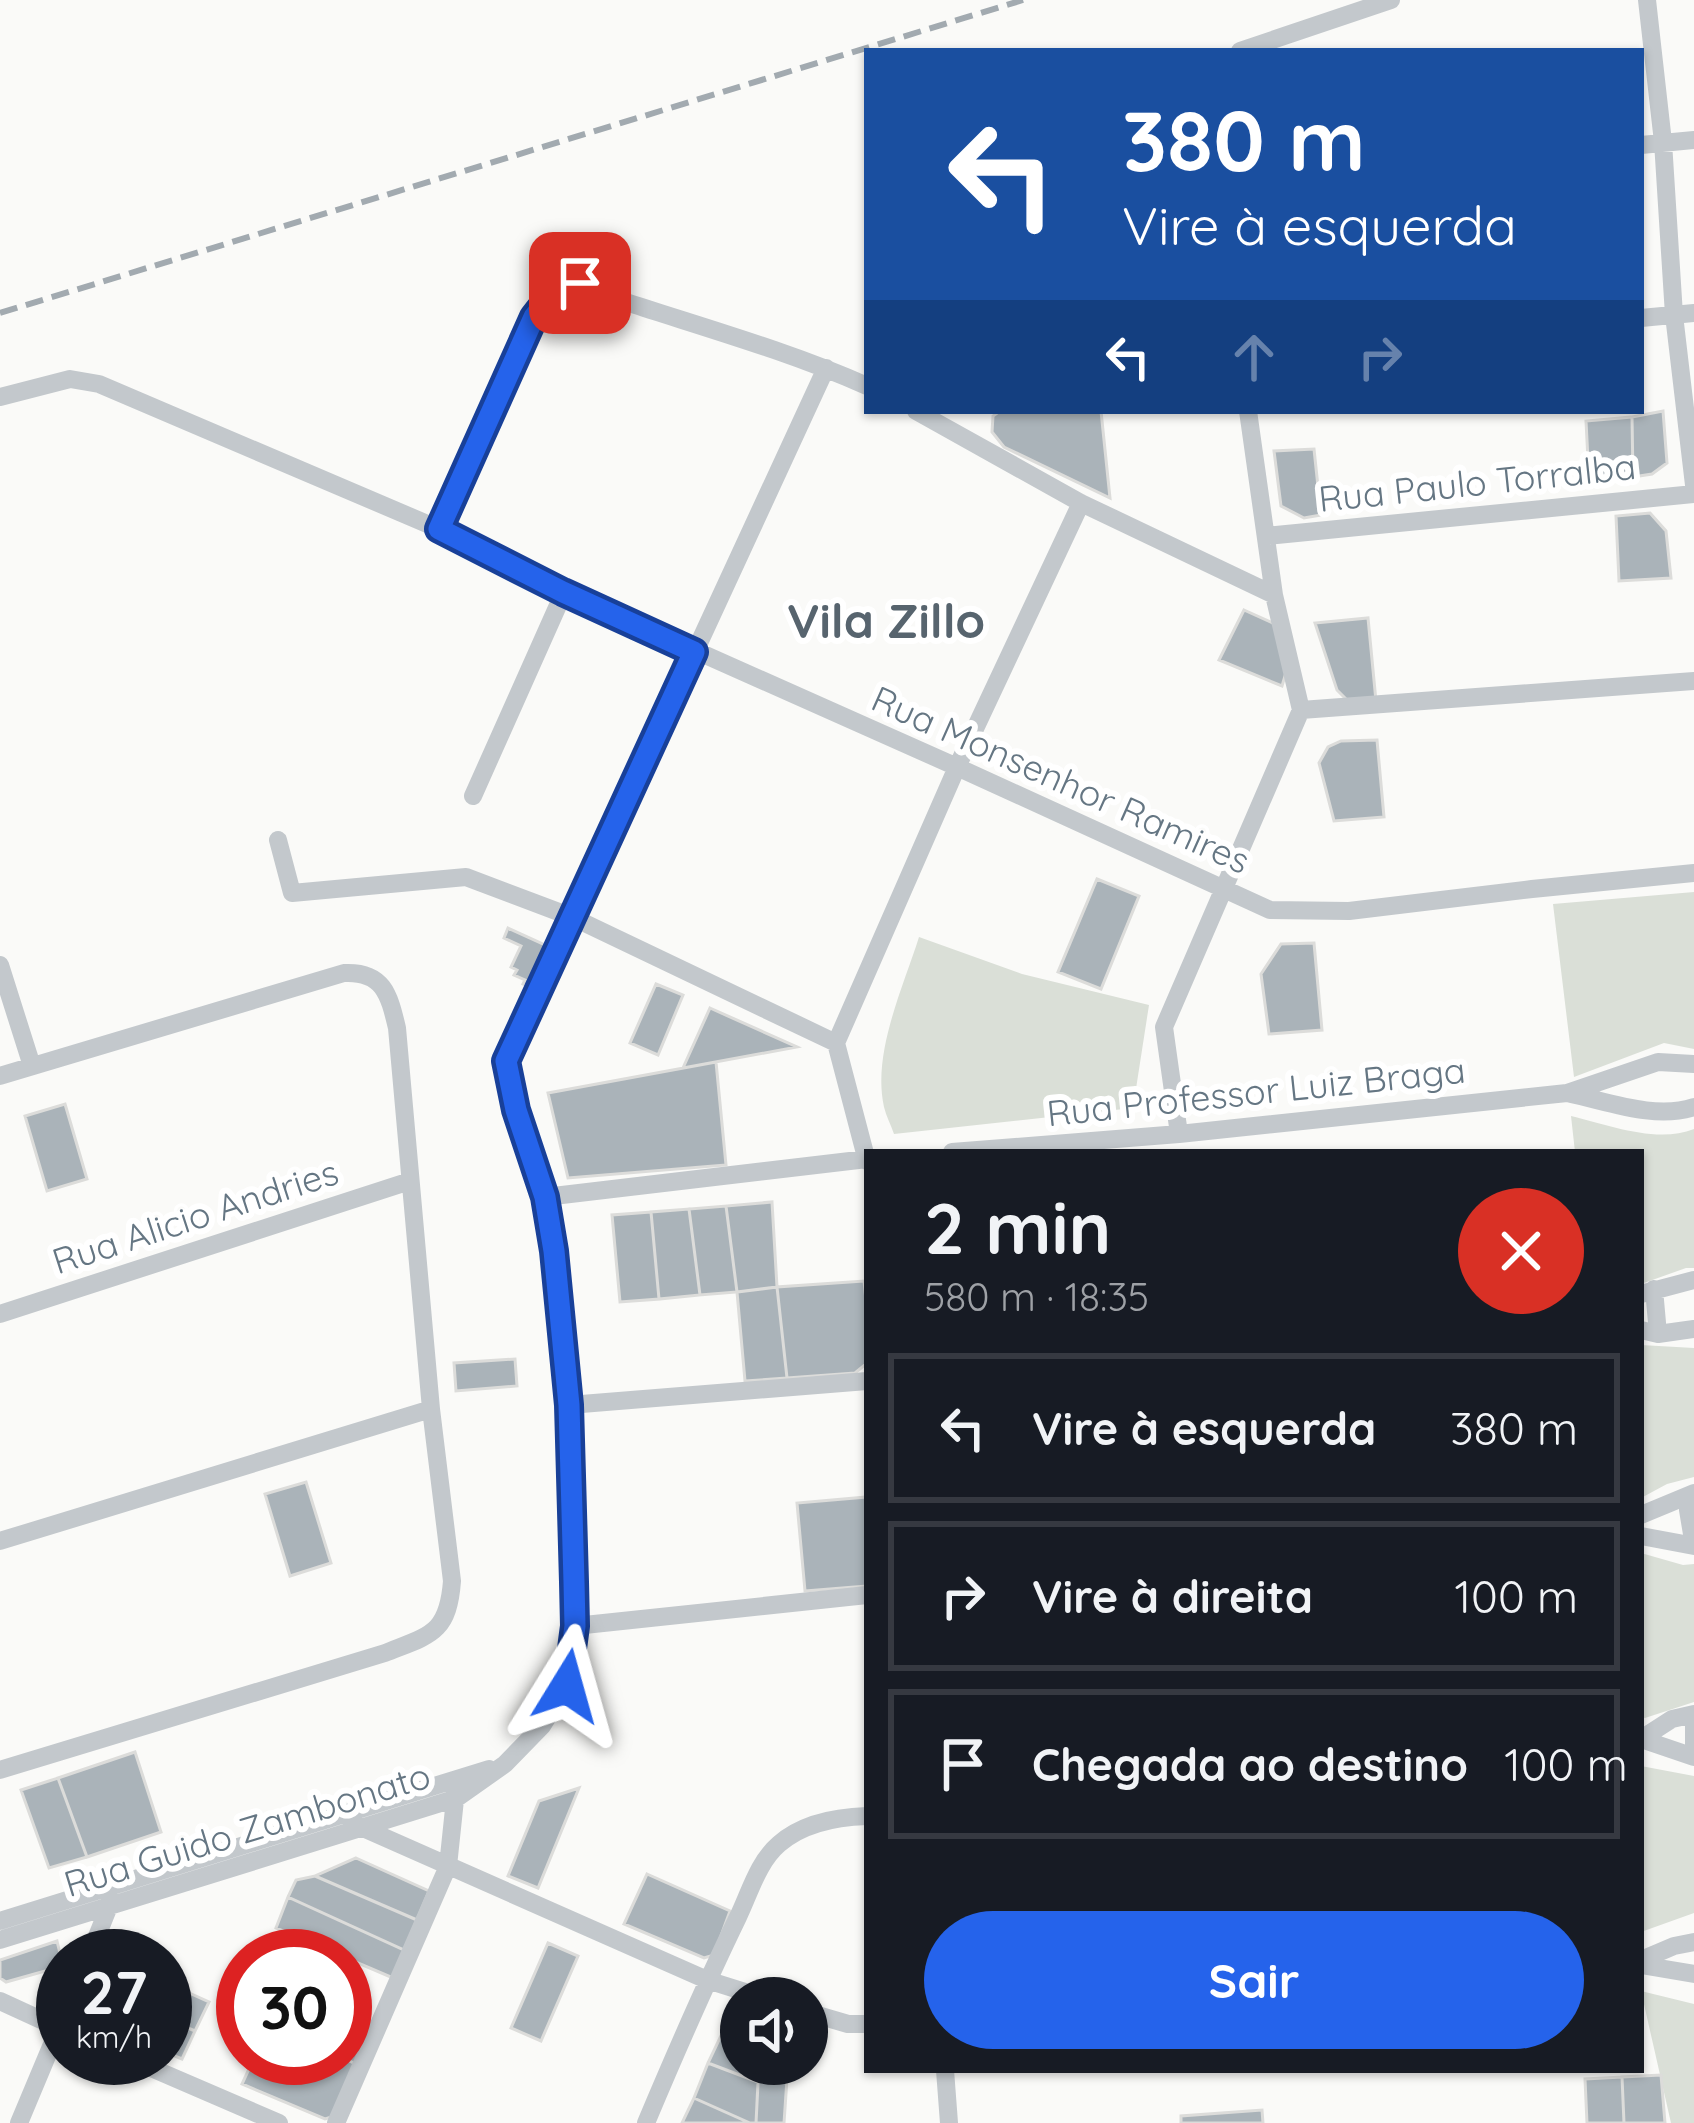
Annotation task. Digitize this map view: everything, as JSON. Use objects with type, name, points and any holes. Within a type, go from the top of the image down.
[{"type":"street","points":[[1249,48],[1390,0]]},
{"type":"street","points":[[1647,0],[1684,314],[1694,490]]},
{"type":"street","points":[[1644,145],[1694,140]]},
{"type":"street","points":[[439,529],[534,317],[565,287],[580,283],[864,385]]},
{"type":"street","points":[[1644,318],[1684,314]]},
{"type":"street","name":"Rua Guido Zambonato","points":[[0,1921],[109,1907],[268,1848],[456,1789],[505,1764],[542,1726],[567,1686],[575,1626],[569,1405],[554,1251],[545,1197],[516,1110],[506,1061],[826,368]]},
{"type":"street","name":"Rua Monsenhor Ramires","points":[[0,397],[70,380],[99,384],[439,529],[563,592],[1270,910],[1349,911],[1694,874]]},
{"type":"street","points":[[921,414],[1081,503],[1274,595]]},
{"type":"street","points":[[1180,1134],[1164,1028],[1301,710],[1274,595],[1248,414]]},
{"type":"street","name":"Rua Paulo Torralba","points":[[1266,536],[1694,490]]},
{"type":"street","points":[[864,1149],[836,1043],[957,766],[1081,503]]},
{"type":"street","points":[[473,796],[563,592]]},
{"type":"street","points":[[1301,710],[1694,681]]},
{"type":"street","points":[[278,840],[292,893],[466,877],[572,917],[836,1043]]},
{"type":"street","points":[[0,965],[32,1066]]},
{"type":"street","points":[[0,1076],[344,973],[364,972],[382,985],[394,1016],[452,1581],[449,1608],[439,1626],[425,1637],[0,1770]]},
{"type":"street","name":"Rua Professor Luiz Braga","points":[[990,1149],[1567,1093],[1669,1060],[1693,1069]]},
{"type":"street","points":[[1639,1067],[1641,1097],[1650,1110]]},
{"type":"street","name":"Rua Professor Luiz Braga","points":[[1567,1093],[1650,1110],[1692,1103]]},
{"type":"street","points":[[545,1197],[864,1160]]},
{"type":"street","name":"Rua Alicio Andries","points":[[0,1314],[410,1180]]},
{"type":"street","points":[[1694,1280],[1648,1292],[1650,1332],[1694,1329]]},
{"type":"street","points":[[569,1405],[864,1381]]},
{"type":"street","points":[[0,1541],[431,1409]]},
{"type":"street","points":[[1644,1514],[1693,1493]]},
{"type":"street","points":[[1644,1537],[1694,1546],[1688,1525],[1693,1493]]},
{"type":"street","points":[[575,1626],[864,1595]]},
{"type":"street","points":[[1644,1737],[1672,1719],[1694,1714]]},
{"type":"street","points":[[1694,1726],[1694,1744]]},
{"type":"street","points":[[1644,1740],[1694,1757]]},
{"type":"street","points":[[336,2123],[448,1866],[456,1789]]},
{"type":"street","points":[[646,2123],[765,1859],[783,1840],[808,1826],[864,1816]]},
{"type":"street","points":[[350,1821],[720,1984]]},
{"type":"street","name":"Rua Guido Zambonato","points":[[0,1940],[118,1884],[268,1848]]},
{"type":"street","points":[[100,1929],[118,1884]]},
{"type":"street","points":[[1644,1961],[1694,1942]]},
{"type":"street","points":[[1644,1964],[1694,1974]]},
{"type":"street","points":[[0,2001],[36,2015]]},
{"type":"street","points":[[828,2018],[864,2024]]},
{"type":"street","points":[[945,2073],[949,2123]]},
{"type":"street","points":[[19,2123],[36,2084]]},
{"type":"street","points":[[191,2085],[279,2123]]},
{"type":"shaded area","points":[[1694,892],[1694,1049],[1664,1043],[1574,1077],[1553,904]]},
{"type":"shaded area","points":[[919,937],[1022,974],[1149,1005],[1133,1108],[894,1134],[884,1107],[882,1065]]},
{"type":"shaded area","points":[[1571,1116],[1649,1134],[1694,1129],[1694,1268],[1644,1283],[1644,1149],[1575,1149]]},
{"type":"shaded area","points":[[1644,1345],[1694,1348],[1694,1477],[1644,1496]]},
{"type":"shaded area","points":[[1644,1554],[1694,1564],[1694,1702],[1645,1718]]},
{"type":"shaded area","points":[[1644,1767],[1694,1776],[1694,1913],[1644,1931]]},
{"type":"shaded area","points":[[1644,1992],[1694,2004],[1694,2123],[1671,2123]]},
{"type":"building","points":[[1663,411],[1667,463],[1652,474],[1633,477],[1632,417]]},
{"type":"building","points":[[1101,414],[1110,498],[1004,447],[992,432],[993,416]]},
{"type":"building","points":[[1632,417],[1633,477],[1589,479],[1586,421]]},
{"type":"building","points":[[1314,449],[1321,515],[1304,518],[1281,506],[1274,451]]},
{"type":"building","points":[[1650,513],[1666,531],[1671,578],[1619,581],[1616,516]]},
{"type":"building","points":[[1244,610],[1277,625],[1288,666],[1282,686],[1219,660]]},
{"type":"building","points":[[1368,618],[1376,701],[1350,703],[1337,690],[1315,623]]},
{"type":"building","points":[[1377,740],[1384,817],[1334,821],[1319,763],[1328,747],[1341,741]]},
{"type":"building","points":[[1097,879],[1139,896],[1101,989],[1058,972]]},
{"type":"building","points":[[508,928],[556,950],[537,990],[514,975],[517,970],[511,967],[521,946],[504,938]]},
{"type":"building","points":[[1314,943],[1322,1030],[1269,1034],[1261,974],[1281,944]]},
{"type":"building","points":[[656,984],[683,995],[658,1055],[630,1043]]},
{"type":"building","points":[[710,1008],[797,1047],[683,1068]]},
{"type":"building","points":[[716,1062],[726,1165],[568,1178],[548,1093]]},
{"type":"building","points":[[65,1104],[87,1179],[47,1191],[25,1116]]},
{"type":"building","points":[[772,1202],[777,1287],[737,1292],[726,1206]]},
{"type":"building","points":[[726,1206],[737,1292],[700,1295],[689,1209]]},
{"type":"building","points":[[689,1209],[700,1295],[659,1299],[651,1212]]},
{"type":"building","points":[[651,1212],[659,1299],[620,1302],[612,1215]]},
{"type":"building","points":[[864,1281],[864,1366],[855,1373],[787,1378],[777,1287]]},
{"type":"building","points":[[777,1287],[787,1378],[745,1381],[737,1292]]},
{"type":"building","points":[[515,1359],[517,1386],[456,1391],[454,1363]]},
{"type":"building","points":[[306,1482],[331,1563],[290,1576],[265,1494]]},
{"type":"building","points":[[864,1497],[864,1586],[805,1591],[797,1503]]},
{"type":"building","points":[[135,1752],[161,1832],[87,1857],[58,1778]]},
{"type":"building","points":[[58,1778],[87,1857],[49,1868],[21,1790]]},
{"type":"building","points":[[579,1788],[538,1888],[508,1876],[539,1801]]},
{"type":"building","points":[[356,1858],[429,1891],[417,1920],[315,1876]]},
{"type":"building","points":[[647,1874],[730,1911],[714,1955],[704,1958],[624,1924]]},
{"type":"building","points":[[315,1876],[417,1920],[404,1950],[372,1935],[372,1929],[358,1929],[288,1897],[296,1880]]},
{"type":"building","points":[[288,1897],[358,1929],[278,1929]]},
{"type":"building","points":[[372,1935],[404,1950],[393,1978],[372,1969]]},
{"type":"building","points":[[548,1943],[578,1956],[541,2041],[511,2028]]},
{"type":"building","points":[[36,1948],[36,1974],[6,1982],[0,1978],[0,1960]]},
{"type":"building","points":[[192,1994],[209,2002],[192,2030]]},
{"type":"building","points":[[720,2038],[720,2068],[708,2063]]},
{"type":"building","points":[[708,2063],[720,2068],[720,2085],[758,2085],[756,2123],[750,2123],[694,2098]]},
{"type":"building","points":[[1661,2075],[1665,2123],[1624,2123],[1622,2077]]},
{"type":"building","points":[[1622,2077],[1624,2123],[1587,2123],[1585,2079]]},
{"type":"building","points":[[244,2085],[348,2085],[335,2116],[325,2119]]},
{"type":"building","points":[[758,2085],[787,2085],[784,2123],[756,2123]]},
{"type":"building","points":[[694,2098],[750,2123],[682,2123]]},
{"type":"building","points":[[1262,2110],[1263,2123],[1181,2123],[1181,2116]]},
{"type":"railway","points":[[866,48],[1023,0]]},
{"type":"railway","points":[[0,313],[864,49]]},
{"type":"district","name":"Vila Zillo","points":[[886,620]]},
{"type":"route","points":[[567,1686],[575,1626],[569,1405],[554,1251],[545,1197],[516,1110],[506,1061],[694,652],[439,529],[534,317],[549,298],[580,283]]}]
